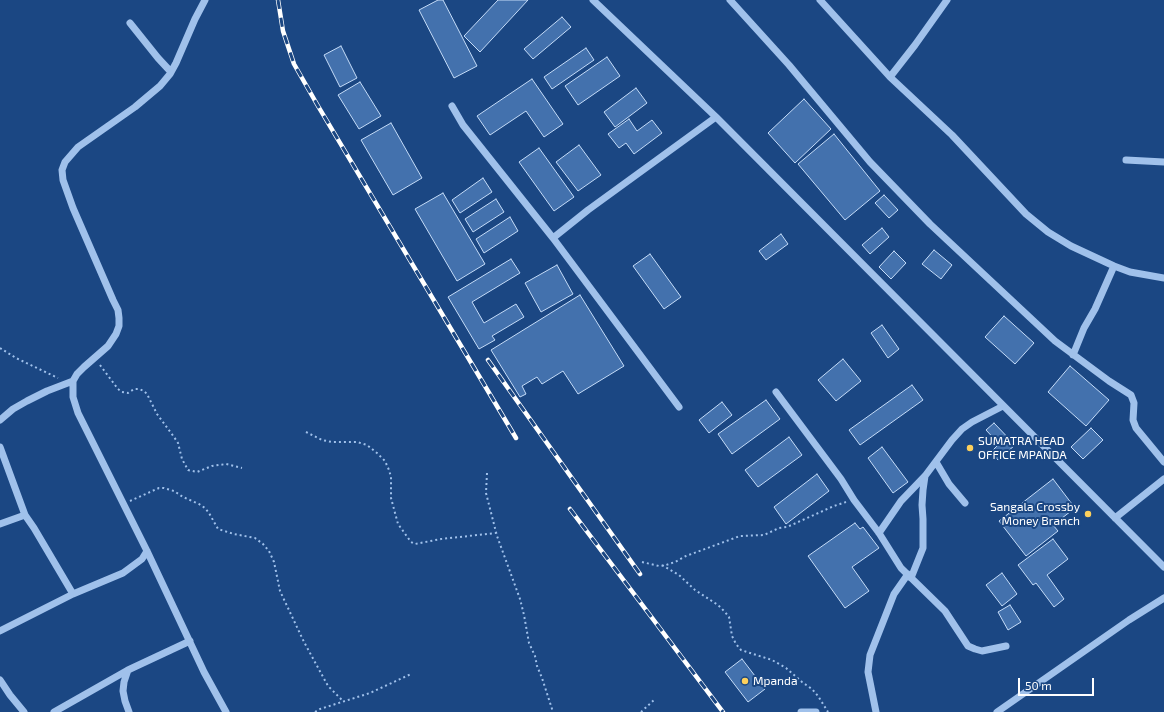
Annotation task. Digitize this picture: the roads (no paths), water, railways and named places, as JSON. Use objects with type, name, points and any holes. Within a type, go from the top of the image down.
[{"type":"street","points":[[1,418],[27,401],[73,381],[80,371],[108,346],[116,334],[119,326],[118,310],[73,208],[63,180],[62,170],[65,162],[78,147],[135,107],[160,86],[171,72],[205,0]]},
{"type":"street","points":[[593,0],[716,117],[1164,567]]},
{"type":"street","points":[[730,0],[784,59],[870,162],[935,229],[1055,341],[1109,381],[1131,394],[1134,403],[1133,420],[1136,428],[1164,462]]},
{"type":"street","points":[[820,0],[890,77],[952,135],[1026,214],[1048,232],[1072,246],[1114,266],[1130,272],[1164,278]]},
{"type":"street","points":[[890,77],[915,46],[947,0]]},
{"type":"street","points":[[130,23],[171,72]]},
{"type":"street","points":[[452,106],[463,125],[553,238],[679,407]]},
{"type":"street","points":[[553,238],[588,210],[716,117]]},
{"type":"street","points":[[1126,160],[1164,162]]},
{"type":"street","points":[[1073,355],[1084,328],[1095,309],[1114,266]]},
{"type":"street","points":[[73,381],[73,397],[78,413],[147,551],[204,672],[226,712]]},
{"type":"street","points":[[776,392],[841,479],[895,558],[909,576],[945,611],[968,646],[982,651],[1006,646]]},
{"type":"street","points":[[879,533],[901,501],[925,476],[952,440],[972,422],[1003,406]]},
{"type":"street","points":[[0,447],[25,515],[73,594]]},
{"type":"street","points":[[936,462],[949,484],[965,504]]},
{"type":"street","points":[[876,712],[868,672],[870,655],[894,594],[909,576],[923,548],[922,505],[925,476]]},
{"type":"street","points":[[1115,518],[1164,479]]},
{"type":"street","points":[[0,524],[25,515]]},
{"type":"street","points":[[0,631],[73,594],[123,573],[142,559],[147,551]]},
{"type":"street","points":[[997,712],[1129,620],[1164,598]]},
{"type":"street","points":[[54,712],[128,670],[190,641]]},
{"type":"street","points":[[128,670],[123,691],[129,712]]},
{"type":"street","points":[[0,680],[24,712]]},
{"type":"street","points":[[800,712],[816,712]]},
{"type":"railway","points":[[278,0],[283,31],[294,64],[516,438]]},
{"type":"railway","points":[[488,360],[640,574]]},
{"type":"railway","points":[[570,509],[723,712]]},
{"type":"place","name":"SUMATRA HEAD OFFICE MPANDA","points":[[970,448]]},
{"type":"place","name":"Sangala Crossby Money Branch","points":[[1088,514]]},
{"type":"place","name":"Mpanda","points":[[745,681]]}]
